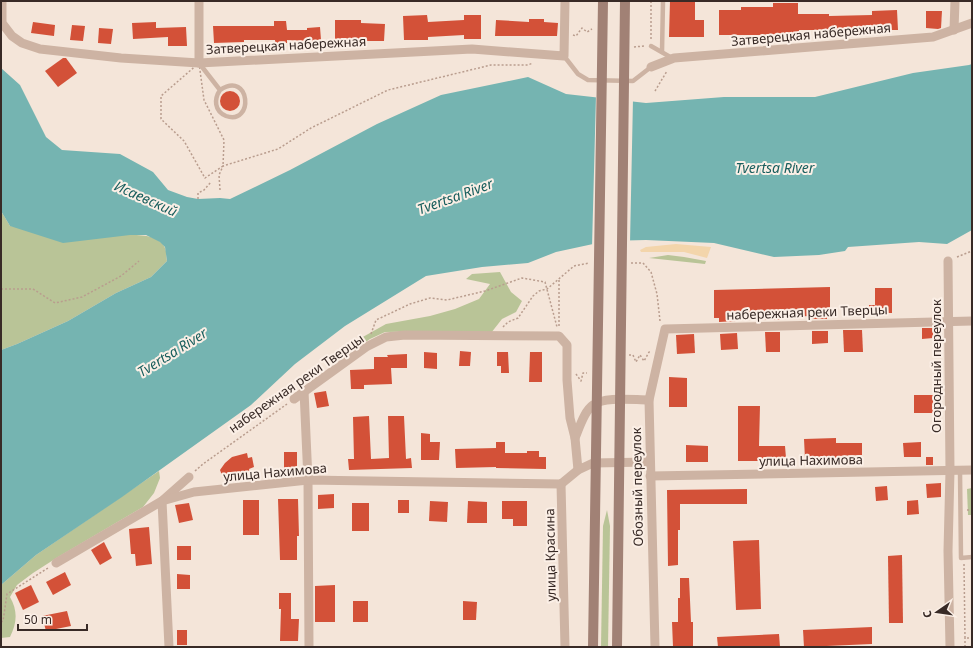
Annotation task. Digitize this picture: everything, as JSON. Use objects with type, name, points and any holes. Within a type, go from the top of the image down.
[{"type":"main road","points":[[593,647],[603,1]]},
{"type":"main road","points":[[617,647],[625,1]]},
{"type":"street","name":"Затверецкая набережная","points":[[2,1],[2,24],[12,36],[22,43],[40,49],[121,58],[199,63],[472,49],[564,56]]},
{"type":"street","points":[[199,1],[199,63]]},
{"type":"street","points":[[564,56],[565,1]]},
{"type":"street","points":[[954,30],[955,1]]},
{"type":"street","name":"Затверецкая набережная","points":[[651,67],[674,58],[933,36],[972,23]]},
{"type":"street","name":"Огородный переулок","points":[[948,261],[950,471],[948,551],[950,647]]},
{"type":"street","name":"набережная реки Тверцы","points":[[666,329],[972,321]]},
{"type":"street","name":"Обозный переулок","points":[[655,647],[649,462],[649,400],[666,329]]},
{"type":"street","name":"набережная реки Тверцы","points":[[294,399],[366,347],[386,337],[405,335],[559,336]]},
{"type":"street","points":[[559,336],[567,345],[567,380],[570,418],[575,438],[578,470]]},
{"type":"street","points":[[304,391],[308,480],[309,647]]},
{"type":"street","points":[[575,438],[583,417],[592,405],[604,400],[649,400]]},
{"type":"street","points":[[561,484],[578,470],[593,463],[649,462]]},
{"type":"street","name":"улица Нахимова","points":[[650,476],[972,470]]},
{"type":"street","points":[[169,647],[162,501],[189,477]]},
{"type":"street","name":"улица Нахимова","points":[[56,563],[162,501],[194,492],[308,480],[561,484]]},
{"type":"street","name":"улица Красина","points":[[561,484],[565,647]]},
{"type":"lane","points":[[662,52],[663,1]]},
{"type":"lane","points":[[651,46],[674,58]]},
{"type":"lane","points":[[564,56],[578,74],[588,80],[633,80],[651,67]]},
{"type":"lane","points":[[199,63],[220,90]]},
{"type":"lane","points":[[231,86],[242,90],[246,101],[242,112],[231,117],[220,112],[216,107],[215,101],[220,90],[231,86]]},
{"type":"lane","points":[[960,471],[961,558],[972,557]]},
{"type":"path","points":[[634,46],[651,46],[651,1]]},
{"type":"path","points":[[576,36],[582,28],[587,32],[593,29]]},
{"type":"path","points":[[655,91],[674,58]]},
{"type":"path","points":[[199,63],[161,96],[161,119],[184,141],[205,178],[223,166],[278,149],[311,128],[388,90],[491,65],[528,65],[534,62]]},
{"type":"path","points":[[199,63],[204,100],[224,140],[223,166],[219,175],[220,190]]},
{"type":"path","points":[[198,199],[198,193],[204,190],[211,182]]},
{"type":"path","points":[[948,261],[972,251]]},
{"type":"path","points":[[1,289],[33,289],[56,303],[82,297],[121,276],[139,261]]},
{"type":"path","points":[[366,347],[376,320],[410,304],[430,298],[447,300],[485,291],[522,278],[545,282],[559,336]]},
{"type":"path","points":[[495,336],[508,322],[518,318],[533,296],[559,280],[559,336]]},
{"type":"path","points":[[628,355],[633,355],[636,362],[640,355],[644,361],[649,352]]},
{"type":"path","points":[[567,380],[572,381],[576,373],[581,381],[583,373],[589,373]]},
{"type":"path","name":"набережная реки Тверцы","points":[[189,477],[203,464],[294,399]]},
{"type":"path","points":[[1,622],[3,621],[7,594],[56,563]]},
{"type":"path","points":[[965,638],[965,647]]},
{"type":"green space","points":[[1,211],[10,226],[139,235],[154,238],[159,240],[166,250],[167,261],[151,277],[116,293],[68,321],[1,350]]},
{"type":"green space","points":[[668,255],[706,261],[705,264],[649,258]]},
{"type":"green space","points":[[500,272],[511,292],[522,301],[516,312],[502,319],[491,333],[465,334],[435,331],[385,332],[370,339],[347,355],[343,351],[361,338],[386,324],[430,316],[455,309],[479,299],[490,284],[466,279],[472,274]]},
{"type":"green space","points":[[159,471],[160,478],[154,493],[143,507],[58,557],[17,585],[10,597],[13,602],[16,617],[14,627],[10,637],[1,638],[1,585],[36,555]]},
{"type":"green space","points":[[972,488],[972,515],[968,515],[967,489]]},
{"type":"green space","points":[[607,510],[610,526],[608,647],[601,647],[603,526]]},
{"type":"sand","points":[[676,244],[711,247],[707,258],[684,252],[641,252],[640,250],[646,247]]},
{"type":"water","points":[[972,64],[972,230],[947,244],[919,242],[848,247],[845,251],[819,255],[774,257],[714,243],[646,240],[607,241],[556,252],[528,263],[482,267],[426,276],[345,326],[295,364],[251,405],[122,497],[36,555],[1,585],[1,350],[68,321],[116,293],[151,277],[167,261],[165,247],[160,242],[146,235],[130,235],[63,243],[10,226],[1,211],[1,68],[20,85],[46,137],[62,150],[120,154],[153,172],[168,190],[187,197],[198,199],[230,199],[290,170],[377,124],[441,95],[528,77],[566,94],[646,103],[724,97],[815,97],[913,73]]},
{"type":"pier","points":[[596,95],[633,99],[630,243],[607,243],[592,247]]},
{"type":"building","points":[[670,1],[695,1],[695,20],[704,20],[704,37],[669,37]]},
{"type":"building","points":[[773,3],[798,3],[798,14],[829,14],[829,16],[872,15],[872,11],[897,10],[898,30],[799,30],[799,33],[719,35],[719,10],[741,10],[741,7],[773,7]]},
{"type":"building","points":[[926,11],[942,11],[941,28],[926,28]]},
{"type":"building","points":[[427,15],[428,22],[464,20],[464,15],[481,15],[481,39],[464,39],[464,35],[428,37],[428,40],[404,40],[403,16]]},
{"type":"building","points":[[529,19],[544,19],[544,22],[558,23],[557,36],[495,36],[496,20],[529,22]]},
{"type":"building","points":[[335,20],[361,20],[361,23],[385,24],[384,41],[335,41]]},
{"type":"building","points":[[274,21],[286,21],[287,30],[307,30],[307,28],[320,27],[321,40],[309,42],[287,40],[287,43],[275,43],[275,40],[244,40],[244,42],[214,43],[213,26],[274,26]]},
{"type":"building","points":[[33,22],[55,25],[54,36],[31,33]]},
{"type":"building","points":[[156,22],[156,28],[186,27],[187,46],[168,46],[168,37],[133,39],[132,23]]},
{"type":"building","points":[[72,25],[85,26],[83,41],[70,40]]},
{"type":"building","points":[[99,28],[113,29],[111,44],[98,43]]},
{"type":"building","points":[[63,58],[66,58],[77,73],[58,87],[45,71]]},
{"type":"building","points":[[226,91],[234,91],[240,97],[240,105],[234,111],[226,111],[220,105],[220,97]]},
{"type":"building","points":[[830,287],[830,315],[827,315],[827,319],[812,319],[812,316],[779,317],[780,320],[765,320],[765,317],[736,318],[736,321],[719,322],[719,318],[714,318],[714,290]]},
{"type":"building","points":[[875,288],[892,288],[892,313],[869,313],[869,305],[875,305]]},
{"type":"building","points":[[922,328],[933,328],[933,338],[922,339]]},
{"type":"building","points":[[843,330],[862,330],[863,352],[844,352]]},
{"type":"building","points":[[812,331],[828,331],[828,343],[812,344]]},
{"type":"building","points":[[765,332],[780,332],[780,352],[766,352]]},
{"type":"building","points":[[737,333],[738,349],[721,350],[720,334]]},
{"type":"building","points":[[694,334],[695,353],[677,354],[676,335]]},
{"type":"building","points":[[460,351],[471,352],[470,366],[459,366]]},
{"type":"building","points":[[424,352],[437,353],[437,369],[424,368]]},
{"type":"building","points":[[497,352],[508,352],[509,373],[501,373],[501,366],[497,366]]},
{"type":"building","points":[[530,352],[542,352],[542,382],[529,382]]},
{"type":"building","points":[[407,354],[407,368],[391,368],[392,384],[364,385],[364,389],[351,389],[350,370],[374,369],[374,357],[388,357],[387,355]]},
{"type":"building","points":[[669,377],[687,378],[687,407],[669,407]]},
{"type":"building","points":[[326,391],[329,406],[317,408],[314,393]]},
{"type":"building","points":[[914,395],[933,395],[933,413],[914,413]]},
{"type":"building","points":[[738,406],[760,406],[759,446],[785,446],[786,458],[759,459],[759,461],[738,461]]},
{"type":"building","points":[[369,416],[371,459],[389,458],[388,416],[404,416],[406,459],[411,458],[412,468],[349,470],[348,459],[354,459],[353,417]]},
{"type":"building","points":[[421,433],[430,434],[430,442],[440,442],[439,460],[421,460]]},
{"type":"building","points":[[836,438],[836,443],[862,443],[862,455],[837,456],[837,458],[805,459],[804,439]]},
{"type":"building","points":[[496,442],[505,442],[505,453],[527,453],[527,451],[539,451],[539,457],[546,457],[546,469],[496,467],[456,468],[455,449],[496,448]]},
{"type":"building","points":[[921,442],[921,457],[904,457],[903,443]]},
{"type":"building","points":[[686,445],[708,446],[708,462],[686,462]]},
{"type":"building","points":[[284,452],[297,452],[297,470],[284,470]]},
{"type":"building","points":[[247,453],[248,458],[252,457],[254,467],[249,469],[250,473],[237,477],[236,474],[223,478],[220,470],[225,463],[232,457]]},
{"type":"building","points":[[926,457],[933,457],[933,465],[926,465]]},
{"type":"building","points":[[941,483],[941,497],[927,498],[926,484]]},
{"type":"building","points":[[887,486],[888,500],[876,501],[875,487]]},
{"type":"building","points":[[747,489],[747,504],[680,504],[678,565],[668,566],[667,490]]},
{"type":"building","points":[[334,494],[334,508],[318,509],[318,495]]},
{"type":"building","points":[[278,499],[298,499],[299,536],[297,536],[297,560],[280,560]]},
{"type":"building","points":[[243,500],[259,500],[259,535],[243,535]]},
{"type":"building","points":[[398,500],[409,500],[409,513],[398,513]]},
{"type":"building","points":[[918,500],[919,514],[907,515],[907,501]]},
{"type":"building","points":[[430,501],[448,502],[447,522],[429,521]]},
{"type":"building","points":[[468,501],[487,502],[487,523],[467,523]]},
{"type":"building","points":[[502,501],[527,501],[527,526],[513,526],[513,519],[502,519]]},
{"type":"building","points":[[189,503],[193,520],[179,523],[175,505]]},
{"type":"building","points":[[352,503],[369,503],[369,531],[352,531]]},
{"type":"building","points":[[149,527],[152,564],[136,566],[135,554],[131,554],[129,529]]},
{"type":"building","points":[[759,540],[761,609],[736,610],[733,541]]},
{"type":"building","points":[[104,542],[112,558],[100,565],[91,550]]},
{"type":"building","points":[[177,546],[191,546],[191,560],[177,560]]},
{"type":"building","points":[[902,555],[903,623],[889,623],[888,556]]},
{"type":"building","points":[[65,572],[71,585],[53,595],[46,582]]},
{"type":"building","points":[[177,574],[190,575],[190,589],[177,589]]},
{"type":"building","points":[[680,578],[689,578],[691,622],[693,622],[693,647],[673,647],[672,622],[678,622]]},
{"type":"building","points":[[31,585],[39,602],[23,610],[15,593]]},
{"type":"building","points":[[335,585],[335,622],[315,622],[315,586]]},
{"type":"building","points":[[279,593],[291,593],[291,619],[299,619],[298,641],[280,641],[281,609],[279,609]]},
{"type":"building","points":[[353,601],[368,601],[368,622],[353,622]]},
{"type":"building","points":[[463,601],[477,602],[476,620],[463,620]]},
{"type":"building","points":[[67,611],[71,626],[46,631],[42,616]]},
{"type":"building","points":[[872,627],[872,644],[804,647],[803,630]]},
{"type":"building","points":[[177,630],[187,630],[187,645],[177,645]]},
{"type":"building","points":[[779,634],[780,647],[718,647],[717,637]]},
{"type":"water label","name":"Tvertsa River","points":[[775,167]]},
{"type":"water label","name":"Tvertsa River","points":[[455,196]]},
{"type":"water label","name":"Исаевский","points":[[146,198]]},
{"type":"water label","name":"Tvertsa River","points":[[172,352]]}]
